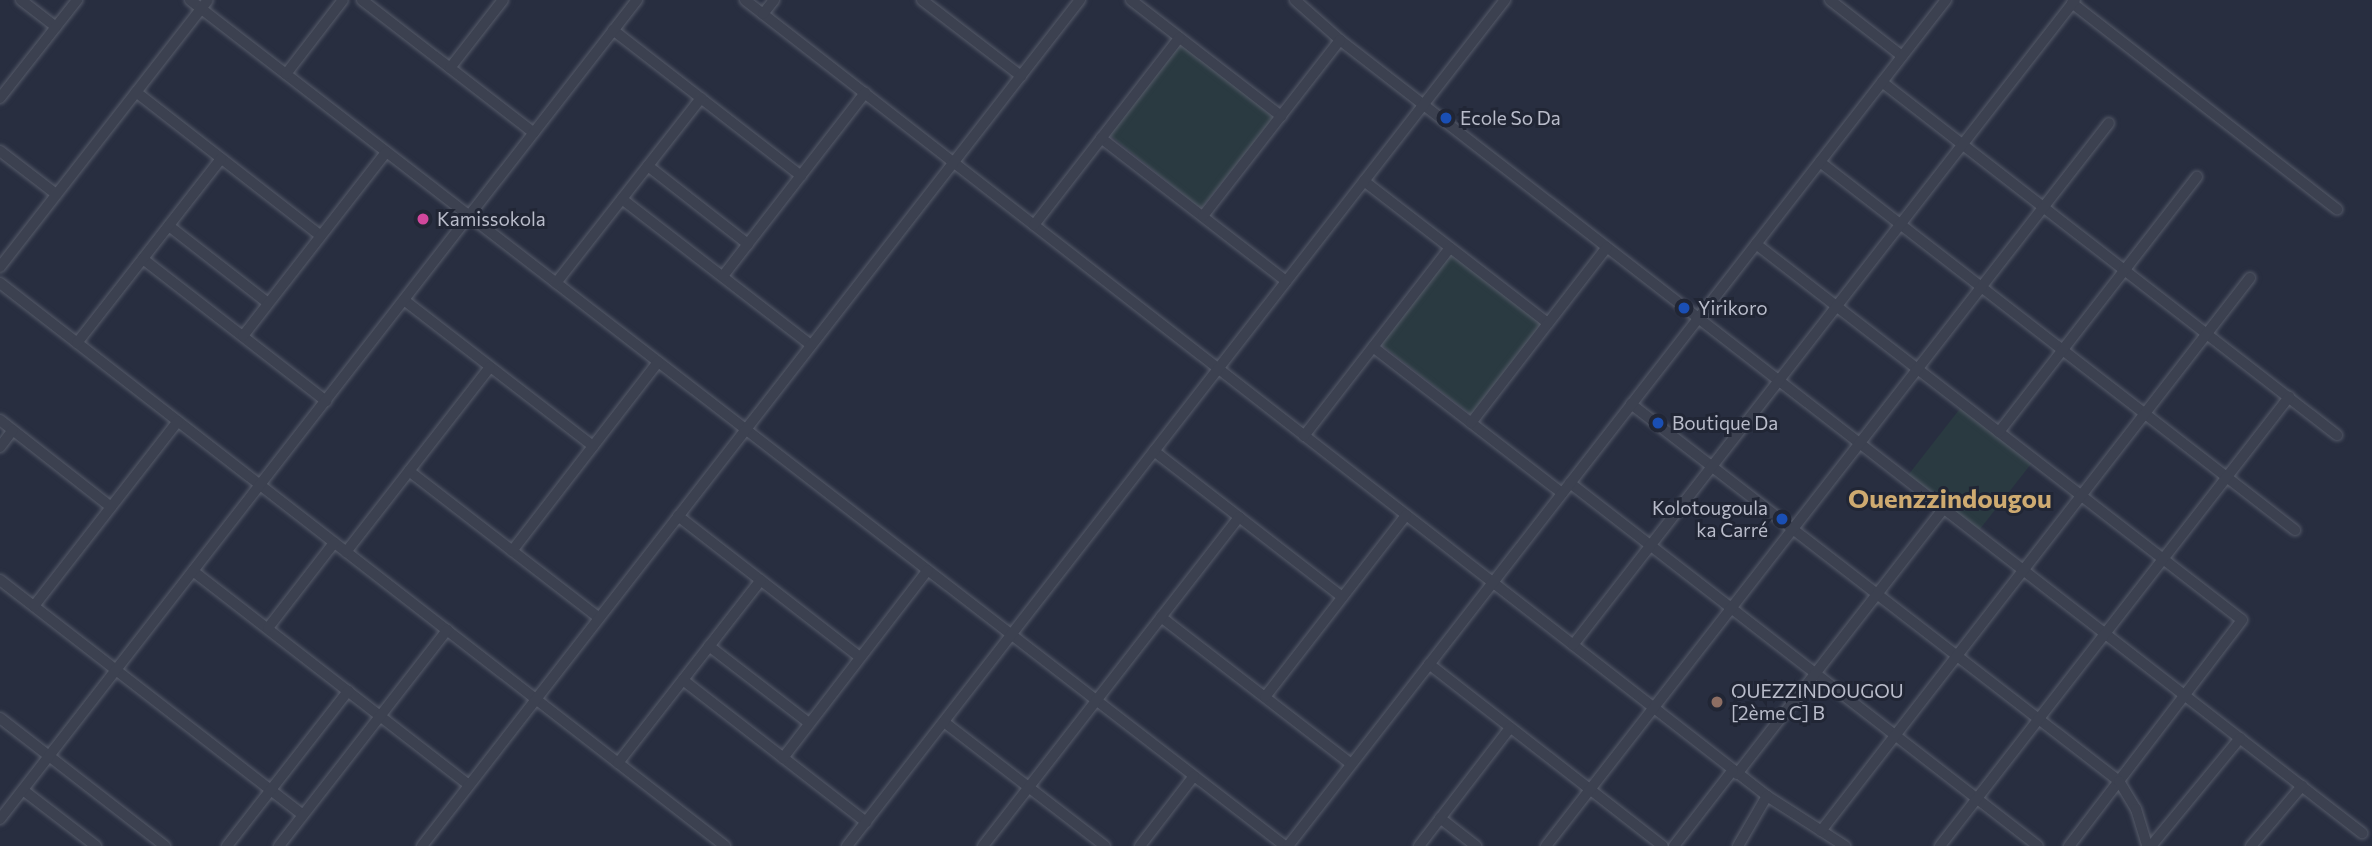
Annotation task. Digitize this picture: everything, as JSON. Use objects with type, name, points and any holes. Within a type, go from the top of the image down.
[{"type":"street","points":[[21,0],[56,27]]},
{"type":"street","points":[[0,99],[77,0]]},
{"type":"street","points":[[190,0],[204,4],[286,74],[386,152],[1286,846],[1945,0]]},
{"type":"street","points":[[286,74],[343,0]]},
{"type":"street","points":[[362,0],[534,133]]},
{"type":"street","points":[[450,68],[503,0]]},
{"type":"street","points":[[0,819],[637,0]]},
{"type":"street","points":[[745,0],[1735,772],[1845,846]]},
{"type":"street","points":[[763,14],[774,0]]},
{"type":"street","points":[[922,0],[936,4],[1020,76]]},
{"type":"street","points":[[422,846],[1080,0]]},
{"type":"street","points":[[1131,0],[1281,116]]},
{"type":"street","points":[[1295,0],[1340,40],[2362,832]]},
{"type":"street","points":[[847,846],[1505,0]]},
{"type":"street","points":[[1830,0],[1902,56]]},
{"type":"street","points":[[1573,645],[2073,2],[2337,209]]},
{"type":"street","points":[[0,267],[204,4]]},
{"type":"street","points":[[613,30],[801,176]]},
{"type":"street","points":[[1034,225],[1179,38]]},
{"type":"street","points":[[1203,216],[1340,40]]},
{"type":"street","points":[[1882,82],[2337,435]]},
{"type":"street","points":[[136,92],[321,236]]},
{"type":"street","points":[[723,276],[865,93]]},
{"type":"street","points":[[556,283],[701,98]]},
{"type":"street","points":[[1546,846],[2109,123]]},
{"type":"street","points":[[1101,138],[1286,281]]},
{"type":"street","points":[[0,151],[56,194]]},
{"type":"street","points":[[243,337],[386,152]]},
{"type":"street","points":[[78,344],[221,159]]},
{"type":"street","points":[[1819,162],[2295,530]]},
{"type":"street","points":[[648,166],[748,244]]},
{"type":"street","points":[[1999,432],[2197,177]]},
{"type":"street","points":[[1364,181],[1548,323]]},
{"type":"street","points":[[622,199],[811,345]]},
{"type":"street","points":[[169,226],[268,303]]},
{"type":"street","points":[[1756,244],[2242,620],[2069,846]]},
{"type":"street","points":[[1471,422],[1607,247]]},
{"type":"street","points":[[1304,436],[1450,248]]},
{"type":"street","points":[[143,259],[326,401]]},
{"type":"street","points":[[1821,831],[2250,278]]},
{"type":"street","points":[[0,283],[719,844]]},
{"type":"street","points":[[404,300],[593,446]]},
{"type":"street","points":[[1373,347],[1562,493]]},
{"type":"street","points":[[512,551],[659,362]]},
{"type":"street","points":[[346,552],[490,367]]},
{"type":"street","points":[[1940,846],[2289,397]]},
{"type":"street","points":[[1631,404],[2119,781],[2136,809],[2149,846]]},
{"type":"street","points":[[0,420],[111,507]]},
{"type":"street","points":[[34,606],[178,421]]},
{"type":"street","points":[[0,447],[13,430]]},
{"type":"street","points":[[1154,451],[1342,597]]},
{"type":"street","points":[[409,471],[599,618]]},
{"type":"street","points":[[1570,483],[2038,846]]},
{"type":"street","points":[[1674,846],[1815,673],[1944,508]]},
{"type":"street","points":[[1265,697],[1406,515]]},
{"type":"street","points":[[678,516],[860,657]]},
{"type":"street","points":[[983,846],[1239,517]]},
{"type":"street","points":[[268,628],[334,543]]},
{"type":"street","points":[[783,758],[928,570]]},
{"type":"street","points":[[193,571],[469,785]]},
{"type":"street","points":[[0,580],[303,815]]},
{"type":"street","points":[[618,763],[761,580]]},
{"type":"street","points":[[1161,617],[1351,764]]},
{"type":"street","points":[[279,846],[447,630]]},
{"type":"street","points":[[709,646],[809,723]]},
{"type":"street","points":[[1429,664],[1663,846]]},
{"type":"street","points":[[683,680],[866,822]]},
{"type":"street","points":[[227,846],[348,691]]},
{"type":"street","points":[[0,718],[165,846]]},
{"type":"street","points":[[944,722],[1105,846]]},
{"type":"street","points":[[1419,846],[1510,728]]},
{"type":"street","points":[[2149,846],[2241,738]]},
{"type":"street","points":[[1140,846],[1194,776]]},
{"type":"street","points":[[2251,846],[2302,786]]},
{"type":"street","points":[[23,790],[96,846]]},
{"type":"street","points":[[1738,846],[1767,796]]},
{"type":"street","points":[[1440,818],[1476,846]]},
{"type":"shaded area","points":[[1182,43],[1274,118],[1201,209],[1108,134]]},
{"type":"shaded area","points":[[1451,252],[1546,326],[1474,417],[1380,343]]},
{"type":"shaded area","points":[[1962,406],[2033,461],[1978,532],[1907,476]]},
{"type":"place","name":"Ecole So Da","points":[[1446,118]]},
{"type":"place","name":"Kamissokola","points":[[423,219]]},
{"type":"place","name":"Yirikoro","points":[[1684,308]]},
{"type":"place","name":"Boutique Da","points":[[1658,423]]},
{"type":"place","name":"Kolotougoula ka Carré","points":[[1782,519]]},
{"type":"place","name":"OUEZZINDOUGOU [2ème C] B","points":[[1717,702]]},
{"type":"district","name":"Ouenzzindougou","points":[[1950,498]]}]
